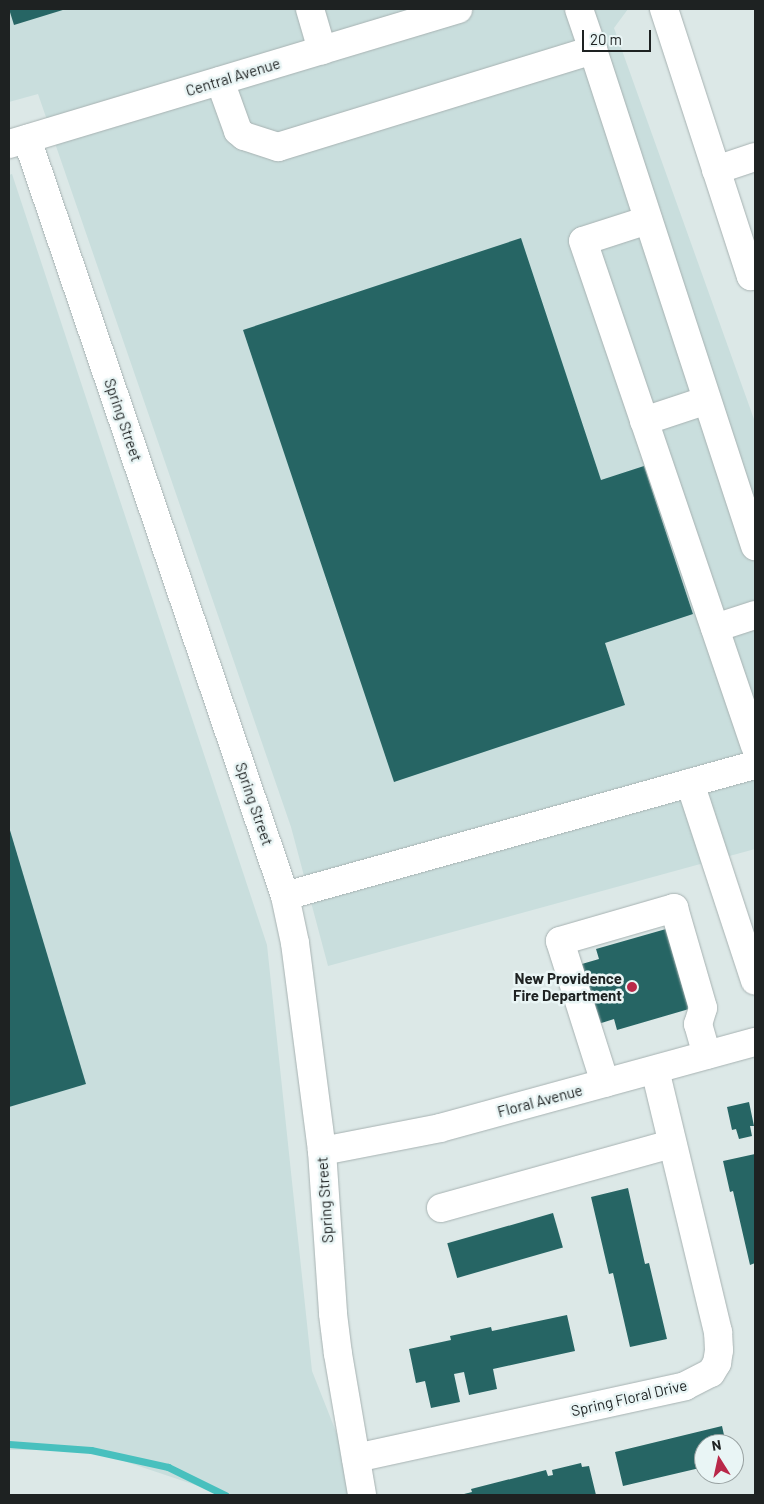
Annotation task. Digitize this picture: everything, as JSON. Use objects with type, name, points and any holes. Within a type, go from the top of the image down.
[{"type":"street","points":[[310,9],[322,50]]},
{"type":"street","name":"Central Avenue","points":[[18,142],[322,50],[392,18],[458,9]]},
{"type":"street","points":[[579,9],[755,546]]},
{"type":"street","points":[[664,9],[751,276],[755,274]]},
{"type":"street","points":[[220,81],[238,131],[244,136],[278,147],[593,50]]},
{"type":"street","name":"Spring Street","points":[[18,142],[285,896],[295,943],[322,1152],[332,1314],[362,1495]]},
{"type":"street","points":[[716,170],[755,158]]},
{"type":"street","points":[[648,220],[583,241],[755,746]]},
{"type":"street","points":[[644,421],[707,400]]},
{"type":"street","points":[[715,628],[755,615]]},
{"type":"street","points":[[285,896],[755,765]]},
{"type":"street","points":[[690,783],[755,981]]},
{"type":"street","points":[[605,1083],[560,941],[674,908],[703,1008],[698,1024],[707,1055]]},
{"type":"street","name":"Floral Avenue","points":[[322,1152],[440,1128],[755,1042]]},
{"type":"street","name":"Spring Floral Drive","points":[[356,1458],[685,1386],[711,1373],[717,1362],[719,1350],[718,1332],[655,1070]]},
{"type":"street","points":[[441,1208],[672,1144]]},
{"type":"shaded area","points":[[9,9],[628,9],[614,28],[755,422],[755,849],[328,966],[291,827],[38,94],[9,102]]},
{"type":"shaded area","points":[[12,174],[267,945],[312,1371],[361,1495],[225,1495],[91,1450],[9,1450],[9,175]]},
{"type":"building","points":[[9,9],[66,9],[14,25]]},
{"type":"building","points":[[521,238],[601,480],[644,466],[693,614],[605,643],[625,705],[394,782],[243,330]]},
{"type":"building","points":[[9,827],[86,1084],[9,1107]]},
{"type":"building","name":"New Providence Fire Department","points":[[666,929],[689,1009],[617,1030],[614,1019],[592,1026],[575,966],[599,959],[596,949]]},
{"type":"building","points":[[749,1102],[754,1126],[750,1126],[752,1136],[739,1139],[736,1129],[732,1130],[727,1107]]},
{"type":"building","points":[[755,1154],[755,1263],[750,1265],[733,1191],[730,1192],[723,1161]]},
{"type":"building","points":[[628,1188],[645,1264],[649,1263],[667,1339],[630,1347],[613,1273],[609,1274],[591,1197]]},
{"type":"building","points":[[553,1213],[563,1248],[457,1278],[447,1243]]},
{"type":"building","points":[[567,1315],[575,1351],[493,1369],[497,1389],[469,1395],[464,1372],[454,1374],[460,1402],[431,1408],[425,1381],[416,1383],[409,1349],[451,1340],[450,1336],[491,1327],[492,1331]]},
{"type":"building","points":[[722,1426],[724,1434],[694,1434],[694,1469],[623,1486],[615,1452]]},
{"type":"building","points":[[581,1463],[582,1467],[589,1466],[596,1495],[460,1495],[472,1492],[471,1489],[546,1470],[548,1476],[553,1475],[552,1470]]},
{"type":"waterway","points":[[9,1444],[91,1450],[168,1467],[225,1495]]},
{"type":"place","name":"New Providence Fire Department","points":[[632,987]]}]
